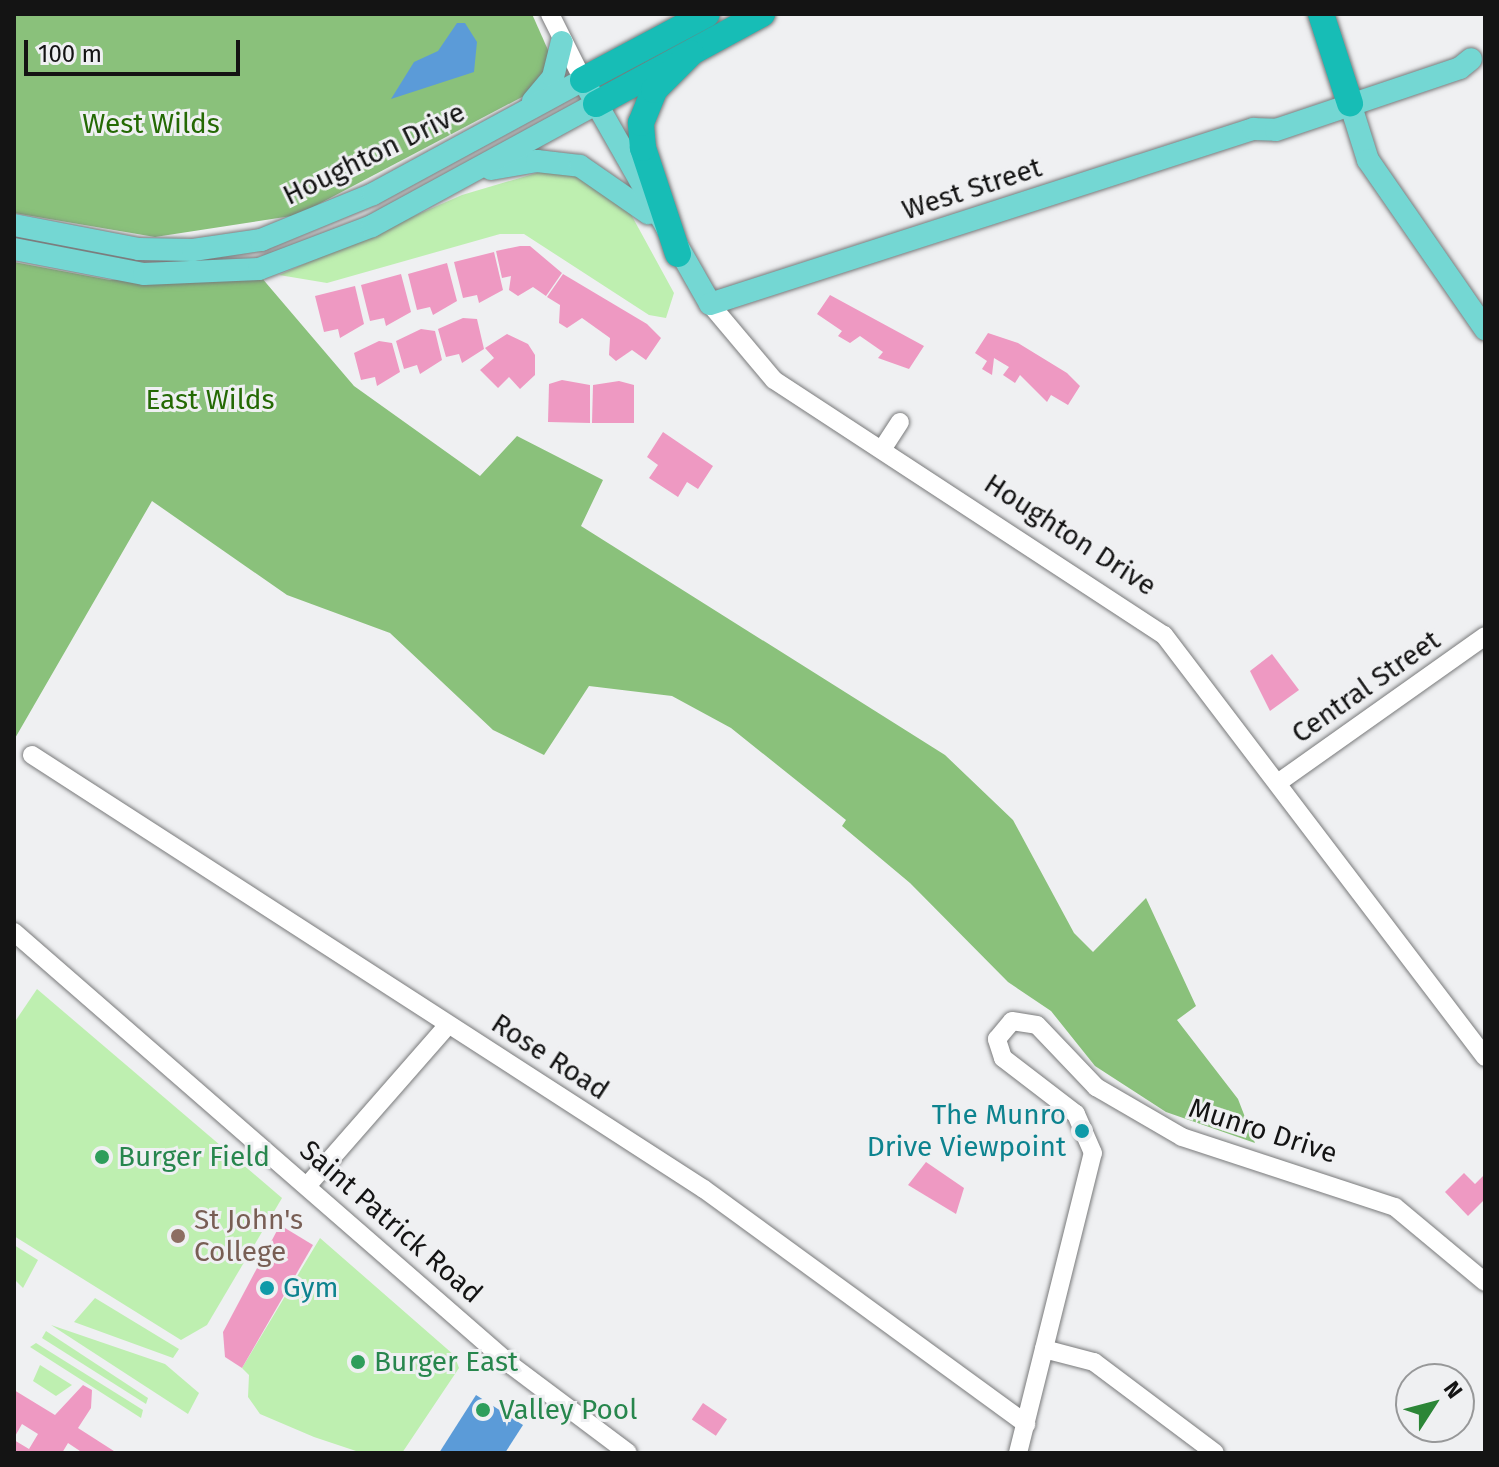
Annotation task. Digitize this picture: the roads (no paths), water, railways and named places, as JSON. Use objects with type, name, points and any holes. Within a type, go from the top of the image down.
[{"type":"highway","points":[[583,80],[707,14]]},
{"type":"highway","points":[[596,104],[762,14]]},
{"type":"highway","points":[[1321,14],[1354,95]]},
{"type":"highway","points":[[1337,14],[1354,95]]},
{"type":"highway","points":[[678,254],[643,148],[641,123],[654,90],[691,53]]},
{"type":"main road","points":[[510,119],[547,86],[562,42]]},
{"type":"main road","name":"West Street","points":[[710,304],[1253,129],[1276,130],[1354,95],[1478,56]]},
{"type":"main road","name":"Houghton Drive","points":[[14,225],[139,249],[243,244],[342,209],[583,80],[678,254],[710,304]]},
{"type":"main road","points":[[1354,95],[1380,156],[1379,172],[1485,329]]},
{"type":"main road","name":"Houghton Drive","points":[[14,249],[144,274],[247,271],[334,243],[596,104]]},
{"type":"main road","points":[[472,172],[537,161],[580,166],[615,184],[661,224]]},
{"type":"street","points":[[550,14],[583,80]]},
{"type":"street","name":"Houghton Drive","points":[[710,304],[765,373],[1157,628],[1279,782],[1485,1057]]},
{"type":"street","points":[[883,448],[900,422]]},
{"type":"street","name":"Central Street","points":[[1279,782],[1485,636]]},
{"type":"street","name":"Rose Road","points":[[32,755],[734,1210],[1026,1424]]},
{"type":"street","name":"Saint Patrick Road","points":[[14,932],[511,1365],[628,1453]]},
{"type":"street","name":"Munro Drive","points":[[1018,1453],[1092,1145],[1076,1114],[1003,1058],[999,1033],[1018,1020],[1042,1028],[1086,1079],[1155,1123],[1211,1149],[1375,1198],[1415,1220],[1485,1282]]},
{"type":"street","points":[[307,1186],[448,1025]]},
{"type":"street","points":[[1044,1349],[1094,1362],[1215,1453]]},
{"type":"water","points":[[457,23],[465,23],[477,42],[474,72],[391,99],[414,62],[438,51]]},
{"type":"water","name":"Valley Pool","points":[[476,1395],[523,1425],[505,1453],[439,1453]]},
{"type":"place","name":"The Munro Drive Viewpoint","points":[[1082,1131]]},
{"type":"place","name":"Burger Field","points":[[102,1157]]},
{"type":"place","name":"St John's College","points":[[178,1236]]},
{"type":"place","name":"Gym","points":[[267,1288]]},
{"type":"place","name":"Burger East","points":[[358,1362]]},
{"type":"place","name":"Valley Pool","points":[[483,1410]]},
{"type":"park label","name":"West Wilds","points":[[151,124]]},
{"type":"park label","name":"East Wilds","points":[[210,400]]}]
